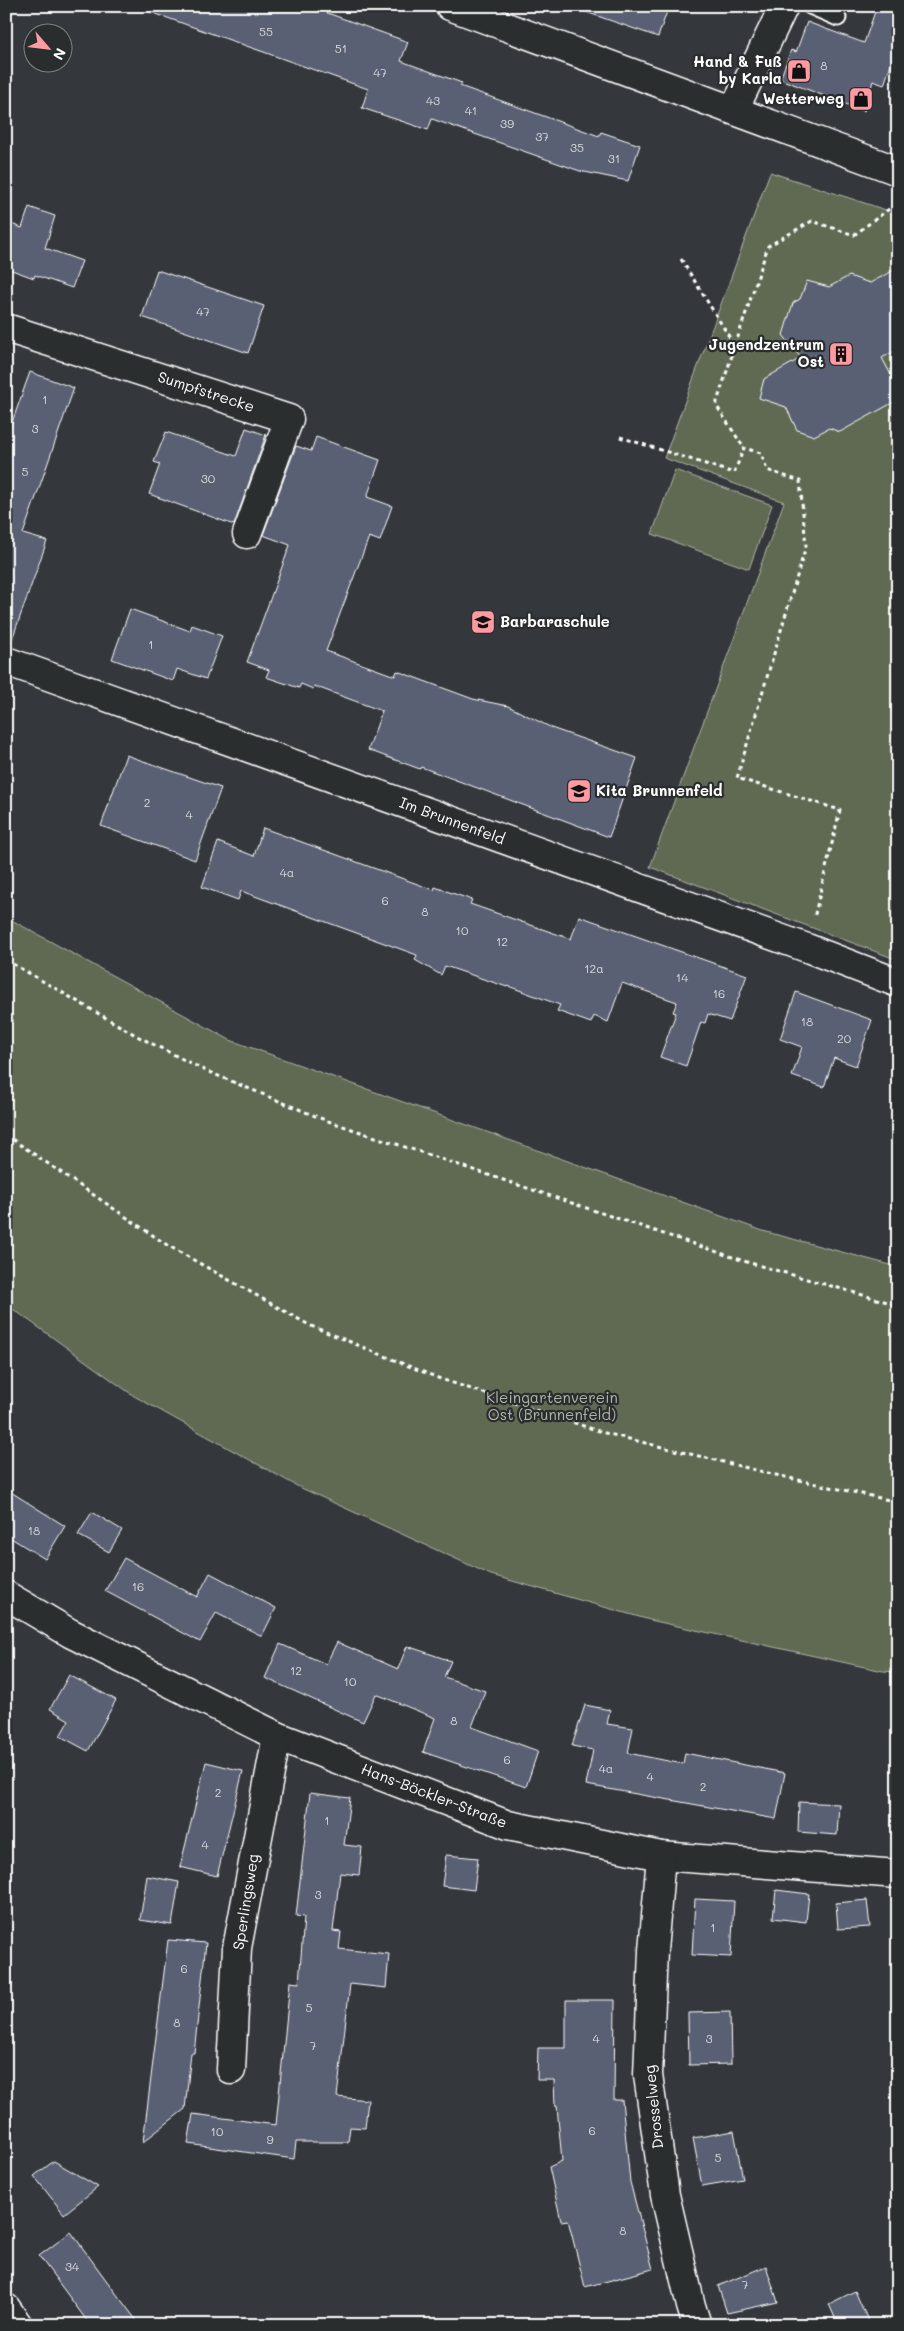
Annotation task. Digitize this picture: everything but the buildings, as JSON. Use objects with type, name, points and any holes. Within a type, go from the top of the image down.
[{"type":"street","points":[[450,6],[898,172]]},
{"type":"street","points":[[734,110],[784,6]]},
{"type":"street","name":"Sumpfstrecke","points":[[6,328],[289,419],[247,534]]},
{"type":"street","name":"Im Brunnenfeld","points":[[6,661],[807,948],[898,983]]},
{"type":"street","name":"Hans-Böckler-Straße","points":[[6,1595],[70,1633],[277,1736],[508,1825],[661,1856],[898,1874]]},
{"type":"street","name":"Sperlingsweg","points":[[231,2070],[237,1948],[277,1736]]},
{"type":"street","name":"Drosselweg","points":[[661,1856],[653,1951],[648,2075],[665,2194],[691,2306],[698,2325]]},
{"type":"street","points":[[6,2308],[18,2325]]},
{"type":"lane","points":[[810,6],[838,18]]},
{"type":"path","points":[[807,948],[840,810],[737,778],[806,546],[800,480],[767,470],[761,454],[744,448],[716,405],[768,246],[812,221],[854,235],[898,202]]},
{"type":"path","points":[[681,259],[735,346]]},
{"type":"path","points":[[620,437],[734,473],[744,448]]},
{"type":"path","points":[[6,960],[130,1032],[204,1070],[325,1120],[747,1262],[898,1305]]},
{"type":"path","points":[[6,1134],[167,1244],[309,1325],[438,1378],[604,1433],[776,1476],[898,1502]]},
{"type":"green space","points":[[770,172],[898,214],[898,960],[650,867],[784,502],[664,458]]},
{"type":"green space","points":[[675,470],[772,505],[749,569],[652,534]]},
{"type":"green space","name":"Kleingartenverein Ost (Brunnenfeld)","points":[[6,917],[230,1040],[763,1231],[898,1267],[898,1672],[883,1671],[650,1620],[491,1575],[297,1486],[134,1396],[6,1304]]},
{"type":"place","name":"Hand & Fuß by Karla","points":[[799,71]]},
{"type":"place","name":"Wetterweg","points":[[861,99]]},
{"type":"place","name":"Jugendzentrum Ost","points":[[841,354]]},
{"type":"place","name":"Barbaraschule","points":[[483,622]]},
{"type":"place","name":"Kita Brunnenfeld","points":[[579,791]]}]
